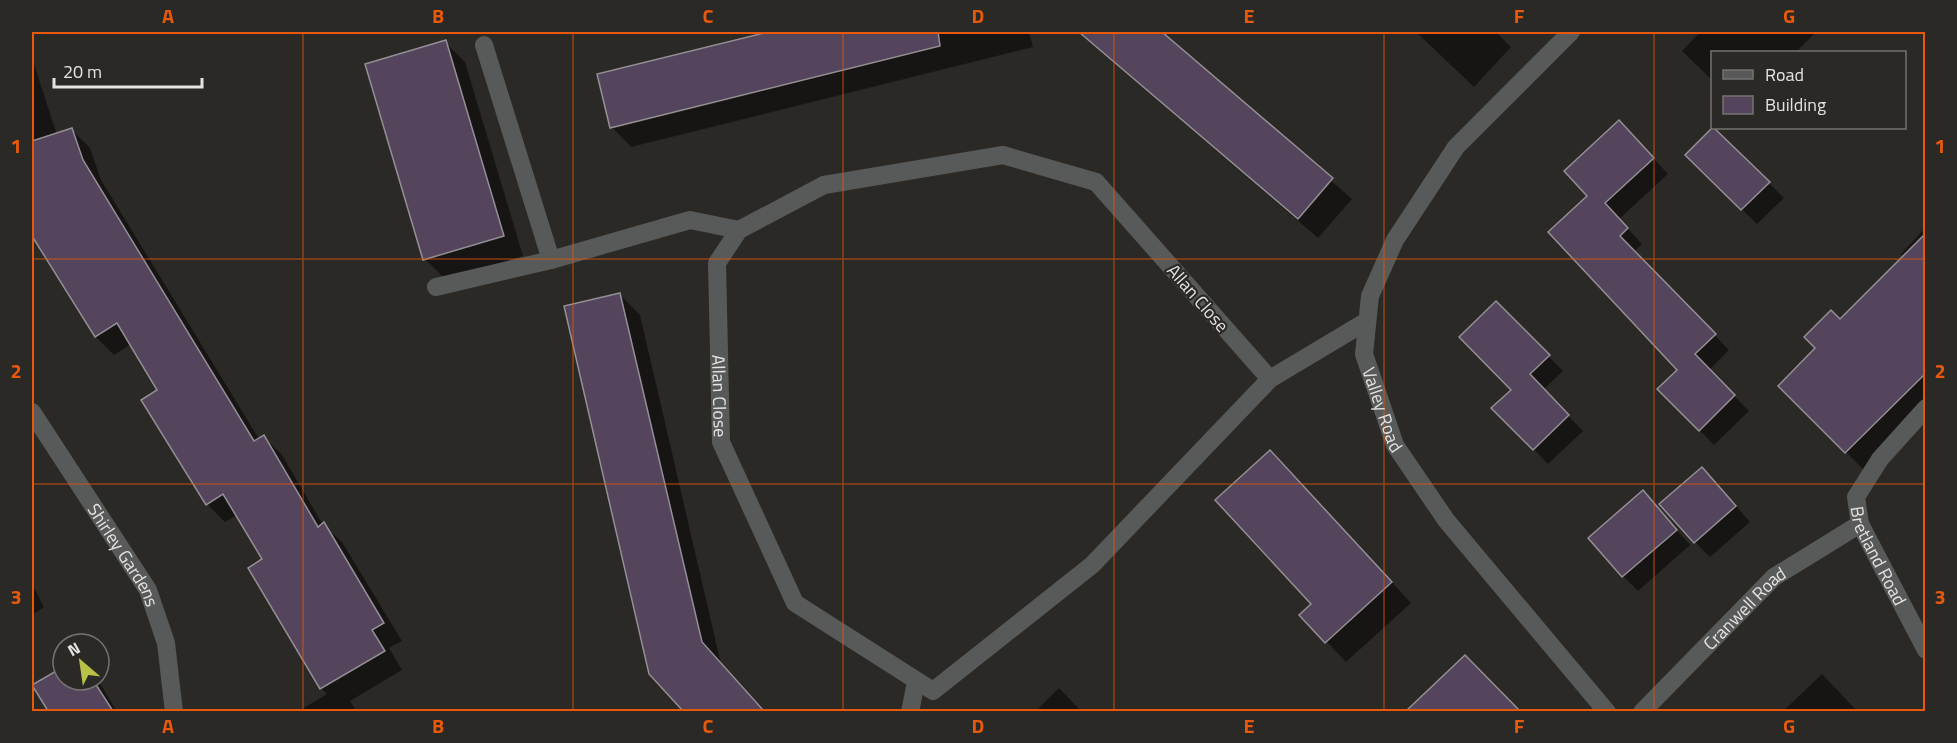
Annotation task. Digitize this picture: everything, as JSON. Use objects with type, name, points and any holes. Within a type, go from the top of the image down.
[{"type":"street","name":"Valley Road","points":[[1571,32],[1456,147],[1395,240],[1370,296],[1364,354],[1395,445],[1446,520],[1607,711]]},
{"type":"street","points":[[484,45],[550,260]]},
{"type":"street","name":"Allan Close","points":[[1269,379],[1096,182],[1003,155],[824,185],[739,230],[717,263],[721,442],[795,603],[933,691],[1092,565],[1269,379],[1367,321]]},
{"type":"street","points":[[436,287],[550,260],[690,220],[739,230]]},
{"type":"street","name":"Bretland Road","points":[[1926,408],[1880,459],[1856,497],[1860,524],[1926,650]]},
{"type":"street","name":"Shirley Gardens","points":[[32,412],[148,590],[166,643],[174,711]]},
{"type":"street","name":"Cranwell Road","points":[[1642,711],[1773,577],[1860,524]]},
{"type":"street","points":[[910,711],[916,682]]},
{"type":"building","points":[[768,32],[938,32],[940,46],[610,128],[597,74]]},
{"type":"building","points":[[1079,32],[1162,32],[1333,178],[1298,219]]},
{"type":"building","points":[[446,40],[504,236],[423,260],[365,64]]},
{"type":"building","points":[[1619,120],[1654,158],[1605,203],[1628,228],[1620,236],[1716,334],[1695,354],[1735,395],[1699,431],[1657,389],[1677,370],[1548,232],[1587,196],[1564,171]]},
{"type":"building","points":[[72,128],[83,160],[254,441],[264,435],[318,527],[324,522],[384,623],[372,630],[385,651],[320,689],[248,568],[262,559],[223,494],[206,505],[141,400],[157,390],[117,323],[95,337],[32,236],[32,141]]},
{"type":"building","points":[[1711,129],[1715,129],[1770,182],[1741,210],[1685,155]]},
{"type":"building","points":[[1926,233],[1926,373],[1845,453],[1778,386],[1815,348],[1804,337],[1831,310],[1840,319]]},
{"type":"building","points":[[620,293],[702,642],[764,711],[683,711],[649,674],[564,306]]},
{"type":"building","points":[[1496,301],[1550,355],[1530,374],[1569,415],[1533,450],[1491,408],[1511,390],[1459,337]]},
{"type":"building","points":[[1270,450],[1392,582],[1325,643],[1299,615],[1311,604],[1215,500]]},
{"type":"building","points":[[1702,467],[1736,506],[1694,543],[1659,504]]},
{"type":"building","points":[[1643,490],[1677,530],[1622,577],[1588,538]]},
{"type":"building","points":[[1465,655],[1520,711],[1406,711]]},
{"type":"building","points":[[51,674],[51,692],[101,692],[113,711],[48,711],[32,685]]}]
